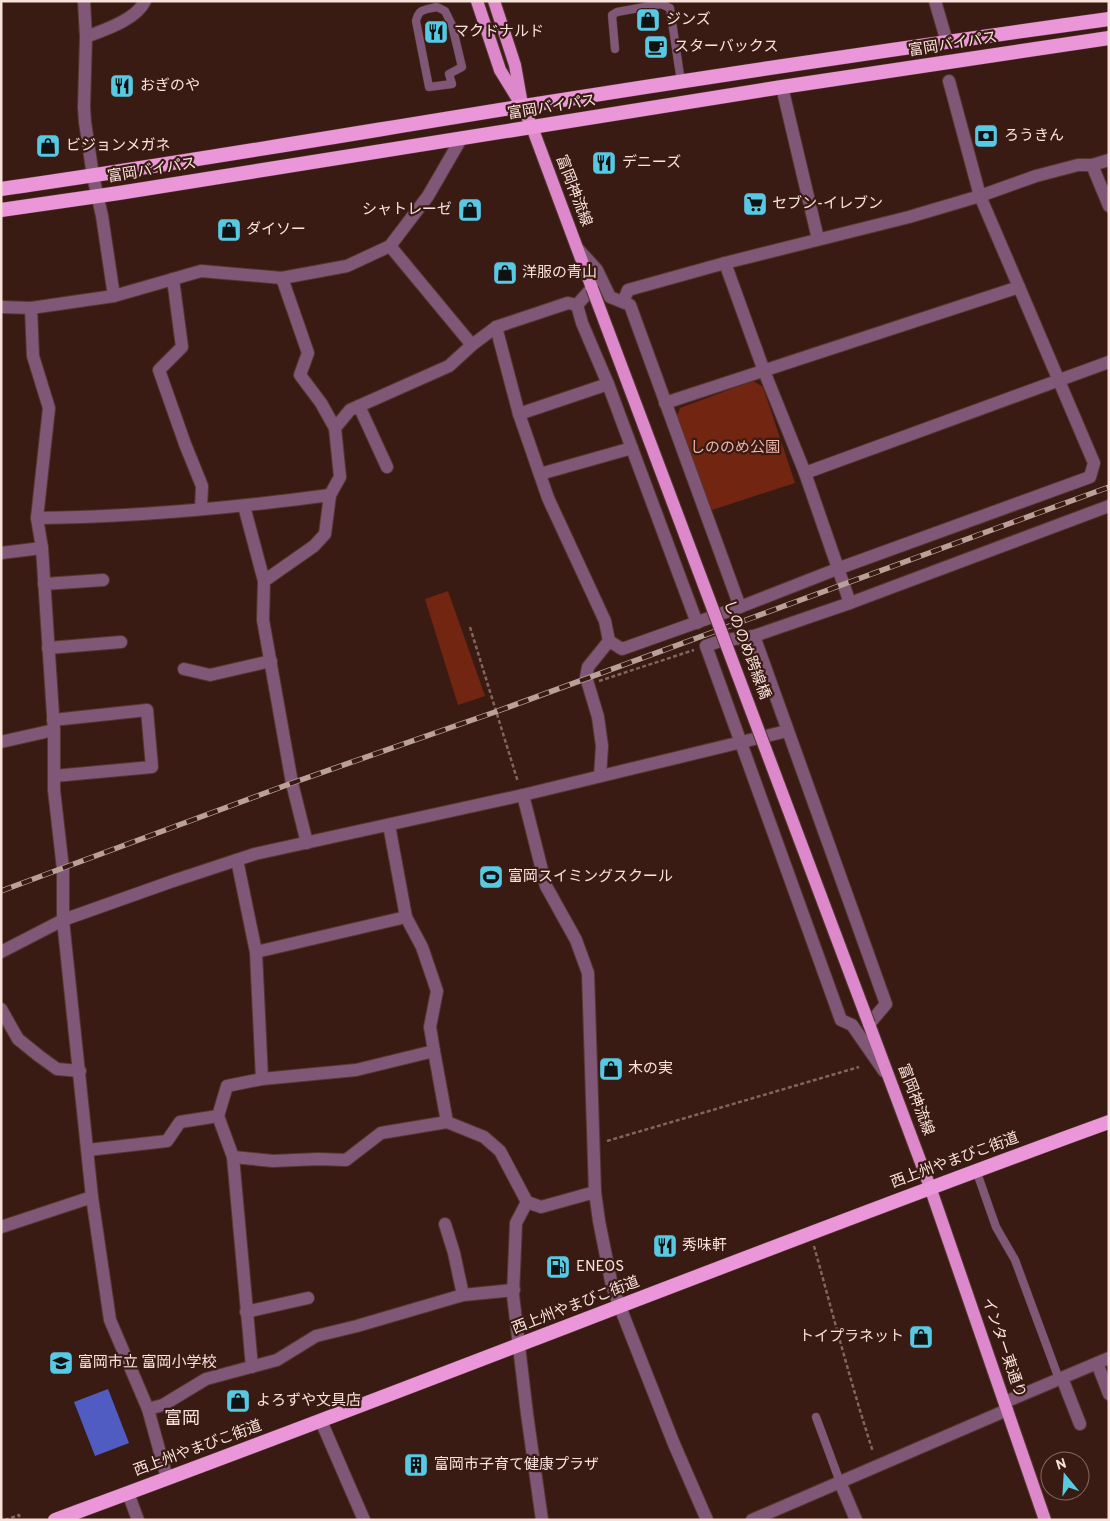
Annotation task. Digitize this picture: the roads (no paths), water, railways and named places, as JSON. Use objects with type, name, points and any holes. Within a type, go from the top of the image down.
[{"type":"highway","name":"富岡バイパス","points":[[1,189],[93,176],[522,106],[1109,19]]},
{"type":"highway","name":"富岡バイパス","points":[[1,210],[1109,38]]},
{"type":"highway","name":"西上州やまびこ街道","points":[[55,1520],[519,1346],[930,1187],[1109,1122]]},
{"type":"main road","points":[[477,1],[500,70],[522,106]]},
{"type":"main road","points":[[494,1],[516,65],[522,106]]},
{"type":"main road","name":"富岡神流線","points":[[522,106],[532,127],[592,288]]},
{"type":"main road","name":"しののめ跨線橋","points":[[592,288],[869,1024]]},
{"type":"main road","name":"富岡神流線","points":[[869,1024],[930,1187]]},
{"type":"main road","name":"インター東通り","points":[[930,1187],[1045,1520]]},
{"type":"street","points":[[84,1],[86,37],[84,107],[93,176],[114,296]]},
{"type":"street","points":[[86,37],[125,21],[145,1]]},
{"type":"street","points":[[935,1],[947,42]]},
{"type":"street","points":[[496,326],[519,414],[548,498],[605,621],[609,641],[622,649],[740,608],[837,569],[1090,477],[1094,464],[980,196],[949,80]]},
{"type":"street","points":[[782,88],[818,239]]},
{"type":"street","points":[[1,308],[31,308],[114,296],[200,271],[282,278],[347,266],[390,246],[428,196],[461,139]]},
{"type":"street","points":[[623,302],[628,290],[725,263],[909,217],[1078,165],[1092,165],[1109,160]]},
{"type":"street","points":[[1092,165],[1109,206]]},
{"type":"street","points":[[390,246],[472,344]]},
{"type":"street","points":[[578,248],[597,270],[610,297],[630,305],[740,608]]},
{"type":"street","points":[[725,263],[764,371],[805,473],[850,603]]},
{"type":"street","points":[[264,581],[314,546],[325,534],[330,495],[340,477],[335,428],[321,403],[300,375],[308,353],[282,278]]},
{"type":"street","points":[[172,279],[182,347],[159,370],[184,444],[202,486],[201,509]]},
{"type":"street","points":[[665,403],[1019,287]]},
{"type":"street","points":[[577,305],[592,288]]},
{"type":"street","points":[[335,428],[350,410],[449,366],[472,344],[496,326],[568,303],[577,305]]},
{"type":"street","points":[[577,305],[582,323],[608,384],[697,623]]},
{"type":"street","points":[[31,308],[33,356],[48,408],[37,518],[42,548],[53,725],[54,790],[63,869],[63,920],[92,1197],[110,1320],[148,1409],[167,1478]]},
{"type":"street","points":[[805,473],[1109,362]]},
{"type":"street","points":[[519,414],[608,384]]},
{"type":"street","points":[[359,406],[387,466]]},
{"type":"street","points":[[540,474],[632,448]]},
{"type":"street","points":[[37,518],[244,506],[330,495]]},
{"type":"street","points":[[244,506],[264,581],[264,620],[292,783],[307,843]]},
{"type":"street","points":[[891,1082],[852,1025],[841,1020],[706,646],[720,641],[754,636],[850,603],[1109,506]]},
{"type":"street","points":[[1,554],[42,548]]},
{"type":"street","points":[[44,584],[103,580]]},
{"type":"street","points":[[754,636],[886,1004],[869,1024]]},
{"type":"street","points":[[600,776],[602,746],[598,717],[586,677],[588,667],[609,641]]},
{"type":"street","points":[[48,648],[121,642]]},
{"type":"street","points":[[184,669],[210,675],[271,662]]},
{"type":"street","points":[[1,742],[53,725],[147,710],[152,767],[54,776]]},
{"type":"street","points":[[1,952],[63,920],[255,854],[523,795],[787,731]]},
{"type":"street","points":[[523,795],[546,886],[576,940],[588,973],[596,1192],[612,1286],[674,1444],[707,1520]]},
{"type":"street","points":[[389,825],[406,917],[422,947],[437,991],[430,1027],[447,1122]]},
{"type":"street","points":[[237,860],[256,952],[262,1078]]},
{"type":"street","points":[[256,952],[406,917]]},
{"type":"street","points":[[1,1009],[18,1039],[39,1056],[57,1069],[80,1071]]},
{"type":"street","points":[[252,1367],[232,1156],[218,1116],[227,1086],[262,1078],[356,1070],[434,1051]]},
{"type":"street","points":[[88,1150],[167,1142],[180,1122],[218,1116]]},
{"type":"street","points":[[232,1156],[273,1161],[346,1160],[381,1133],[447,1122],[484,1137],[500,1151],[527,1202],[540,1207],[596,1192]]},
{"type":"street","points":[[1,1226],[92,1197]]},
{"type":"street","points":[[527,1202],[516,1223],[514,1290],[519,1346],[542,1520]]},
{"type":"street","points":[[445,1224],[463,1295]]},
{"type":"street","points":[[148,1409],[163,1405],[206,1379],[277,1360],[316,1336],[463,1295],[514,1290]]},
{"type":"street","points":[[246,1312],[308,1298]]},
{"type":"street","points":[[752,1520],[878,1466],[1060,1379],[1109,1358]]},
{"type":"street","points":[[1096,1363],[1109,1394]]},
{"type":"street","points":[[1060,1379],[1080,1424]]},
{"type":"street","points":[[320,1421],[364,1520]]},
{"type":"street","points":[[840,1482],[856,1520]]},
{"type":"street","points":[[128,1492],[138,1520]]},
{"type":"lane","points":[[615,48],[612,15],[617,12],[661,4],[670,8],[681,82]]},
{"type":"lane","points":[[437,7],[446,10],[450,18],[462,66],[449,74],[452,84],[429,87],[416,21],[418,14],[422,10],[437,7]]},
{"type":"lane","points":[[976,1170],[996,1227],[1015,1260],[1060,1379]]},
{"type":"lane","points":[[816,1417],[840,1482]]},
{"type":"railway","points":[[1,891],[292,783],[495,712],[1109,487]]},
{"type":"place","name":"ジンズ","points":[[648,20]]},
{"type":"place","name":"マクドナルド","points":[[436,32]]},
{"type":"place","name":"スターバックス","points":[[656,47]]},
{"type":"place","name":"おぎのや","points":[[122,86]]},
{"type":"place","name":"ろうきん","points":[[986,136]]},
{"type":"place","name":"ビジョンメガネ","points":[[48,146]]},
{"type":"place","name":"デニーズ","points":[[604,163]]},
{"type":"place","name":"セブン-イレブン","points":[[755,204]]},
{"type":"place","name":"シャトレーゼ","points":[[470,210]]},
{"type":"place","name":"ダイソー","points":[[229,230]]},
{"type":"place","name":"洋服の青山","points":[[505,273]]},
{"type":"place","name":"富岡スイミングスクール","points":[[491,877]]},
{"type":"place","name":"木の実","points":[[611,1069]]},
{"type":"place","name":"秀味軒","points":[[665,1246]]},
{"type":"place","name":"ENEOS","points":[[558,1267]]},
{"type":"place","name":"トイプラネット","points":[[921,1337]]},
{"type":"place","name":"富岡市立 富岡小学校","points":[[61,1363]]},
{"type":"place","name":"よろずや文具店","points":[[238,1401]]},
{"type":"place","name":"富岡市子育て健康プラザ","points":[[416,1465]]},
{"type":"district","name":"富岡","points":[[182,1419]]},
{"type":"park label","name":"しののめ公園","points":[[735,448]]}]
